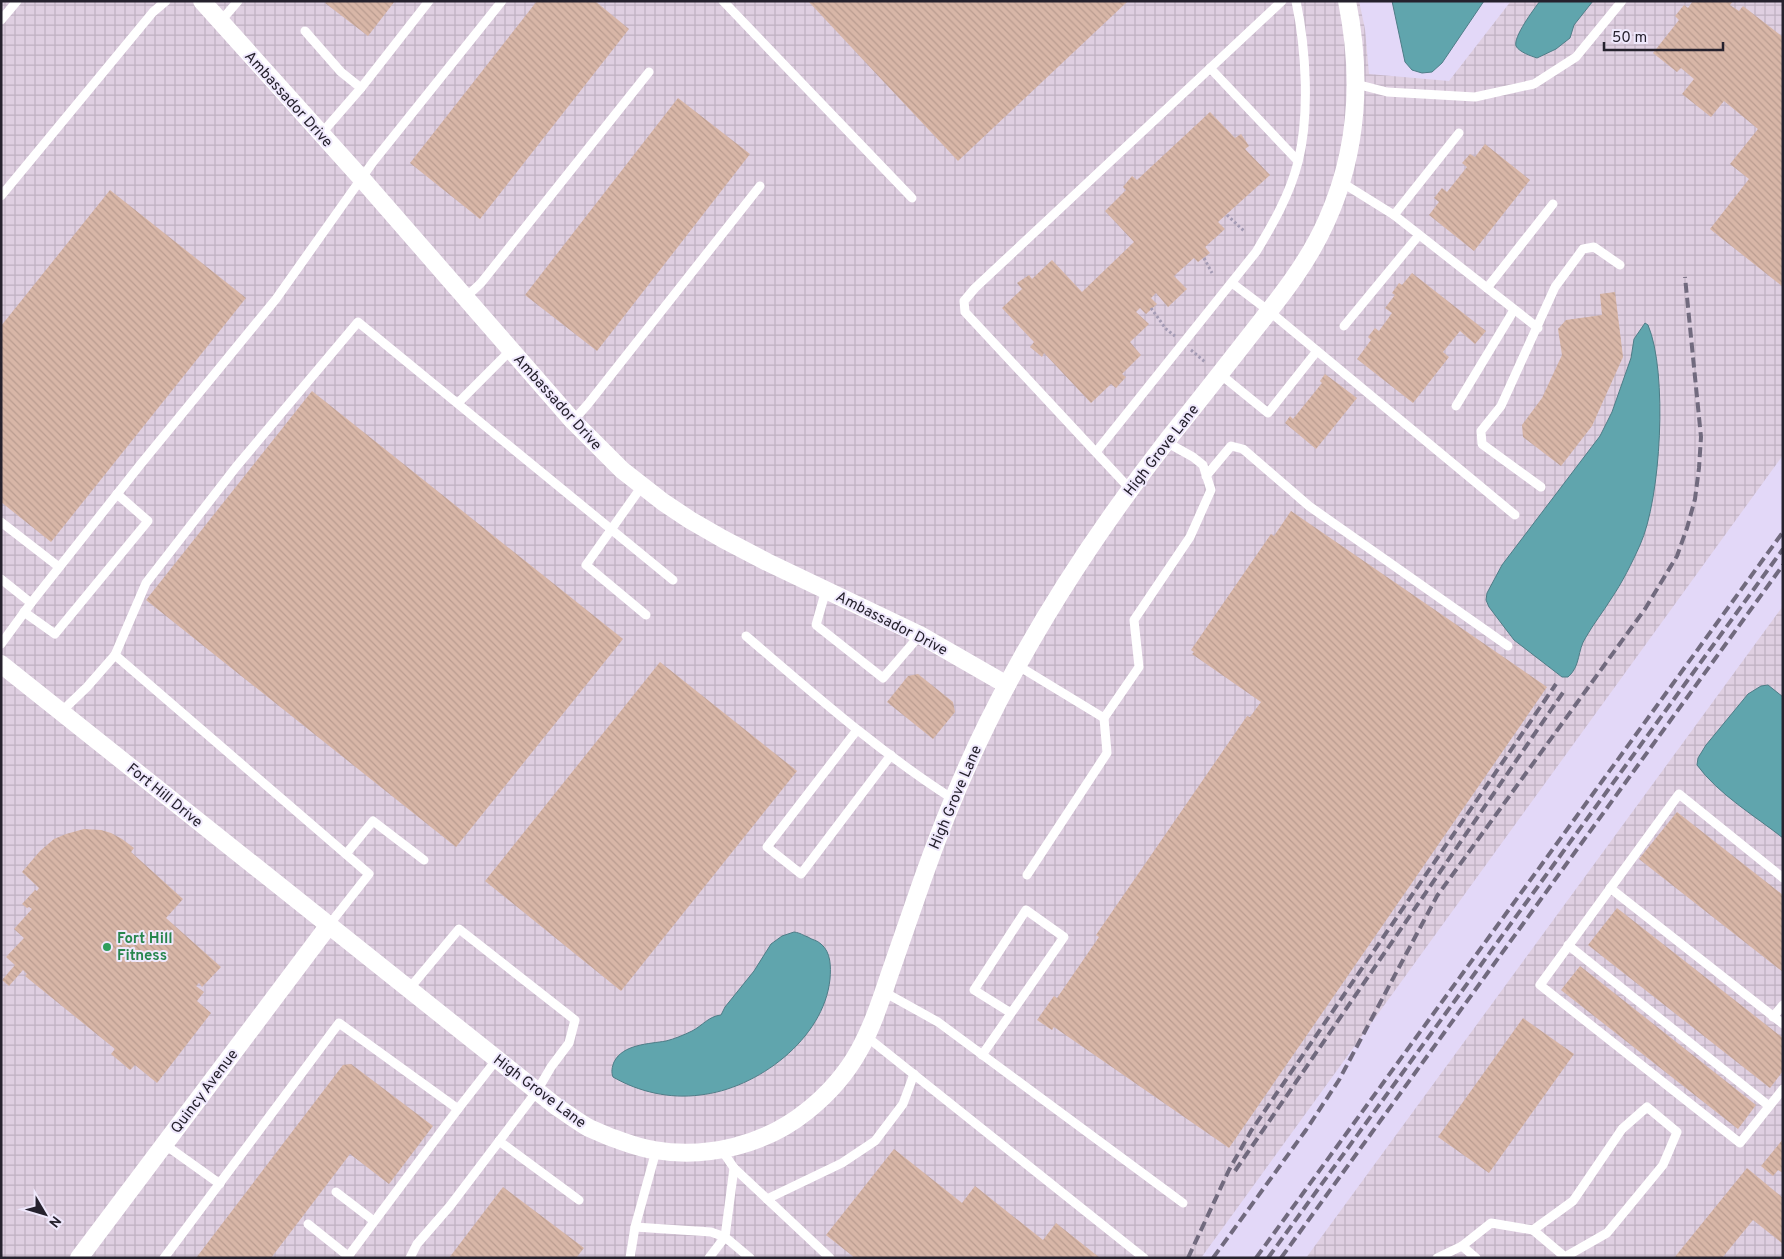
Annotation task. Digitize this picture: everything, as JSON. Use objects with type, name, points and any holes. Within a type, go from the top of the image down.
[{"type":"street","name":"Ambassador Drive","points":[[202,1],[362,179],[573,421],[602,452],[642,486],[690,520],[766,562],[920,635],[1007,685]]},
{"type":"street","name":"High Grove Lane","points":[[330,925],[557,1106],[591,1129],[635,1146],[656,1151],[683,1153],[721,1150],[758,1140],[804,1114],[829,1092],[845,1074],[867,1037],[922,880],[953,799],[984,730],[1017,665],[1056,596],[1090,544],[1130,489],[1287,289],[1313,249],[1328,219],[1341,182],[1349,150],[1355,110],[1356,84],[1352,29],[1347,1]]},
{"type":"street","name":"Fort Hill Drive","points":[[1,664],[330,925]]},
{"type":"street","name":"Quincy Avenue","points":[[79,1258],[330,925]]},
{"type":"lane","points":[[1,20],[16,1]]},
{"type":"lane","points":[[1,196],[153,12],[166,1]]},
{"type":"lane","points":[[220,22],[238,1]]},
{"type":"lane","points":[[320,134],[361,88],[429,1]]},
{"type":"lane","points":[[1,644],[117,494],[276,299],[375,160],[502,1]]},
{"type":"lane","points":[[723,1],[912,198]]},
{"type":"lane","points":[[1130,489],[965,312],[964,300],[1282,1]]},
{"type":"lane","points":[[1096,452],[1256,252],[1283,202],[1298,161],[1305,102],[1305,54],[1296,1]]},
{"type":"lane","points":[[1356,84],[1387,92],[1475,97],[1534,84],[1576,57],[1622,1]]},
{"type":"lane","points":[[305,31],[341,72],[361,88]]},
{"type":"lane","points":[[1210,68],[1298,161]]},
{"type":"lane","points":[[465,298],[480,283],[649,72]]},
{"type":"lane","points":[[1394,215],[1459,134]]},
{"type":"lane","points":[[1341,182],[1394,215],[1538,328]]},
{"type":"lane","points":[[573,421],[760,186]]},
{"type":"lane","points":[[1487,288],[1553,204]]},
{"type":"lane","points":[[1344,326],[1419,235]]},
{"type":"lane","points":[[1541,487],[1482,444],[1481,431],[1501,406],[1555,287],[1583,249],[1594,247],[1620,265]]},
{"type":"lane","points":[[1232,283],[1269,311],[1515,515]]},
{"type":"lane","points":[[1456,406],[1514,310]]},
{"type":"lane","points":[[61,712],[115,655],[146,583],[236,467],[358,322],[673,580]]},
{"type":"lane","points":[[458,403],[511,350]]},
{"type":"lane","points":[[1220,374],[1268,413],[1317,351]]},
{"type":"lane","points":[[1027,875],[1107,753],[1104,718],[1138,667],[1134,620],[1190,538],[1211,490],[1203,465],[1166,442]]},
{"type":"lane","points":[[1206,476],[1231,446],[1243,449],[1309,506],[1508,646]]},
{"type":"lane","points":[[642,486],[586,566],[646,615]]},
{"type":"lane","points":[[24,612],[55,634],[148,521],[117,494]]},
{"type":"lane","points":[[1,522],[59,568]]},
{"type":"lane","points":[[1,579],[31,603]]},
{"type":"lane","points":[[826,590],[816,624],[883,678],[920,635]]},
{"type":"lane","points":[[746,636],[857,730],[915,775],[953,799]]},
{"type":"lane","points":[[115,655],[369,874],[330,925]]},
{"type":"lane","points":[[1017,665],[1104,718]]},
{"type":"lane","points":[[857,730],[767,847],[801,874],[891,756]]},
{"type":"lane","points":[[1783,878],[1679,794],[1540,985],[1740,1143],[1783,1089]]},
{"type":"lane","points":[[346,854],[373,821],[424,860]]},
{"type":"lane","points":[[1610,888],[1783,1024]]},
{"type":"lane","points":[[982,1056],[1064,937],[1026,910],[974,990],[1011,1013]]},
{"type":"lane","points":[[409,989],[460,929],[575,1020],[569,1044],[551,1067],[537,1091],[450,1206],[417,1244],[410,1258]]},
{"type":"lane","points":[[1568,946],[1769,1106]]},
{"type":"lane","points":[[884,992],[938,1022],[1183,1204]]},
{"type":"lane","points":[[1773,1017],[1783,1004]]},
{"type":"lane","points":[[164,1258],[339,1023],[458,1109]]},
{"type":"lane","points":[[867,1037],[1144,1258]]},
{"type":"lane","points":[[308,1224],[348,1257],[497,1059]]},
{"type":"lane","points":[[768,1199],[842,1163],[875,1141],[903,1104],[914,1074]]},
{"type":"lane","points":[[1437,1258],[1462,1246],[1491,1223],[1533,1230],[1566,1258],[1607,1233],[1663,1165],[1677,1132],[1648,1107],[1622,1129],[1573,1201],[1533,1230]]},
{"type":"lane","points":[[499,1141],[579,1200]]},
{"type":"lane","points":[[164,1144],[220,1184]]},
{"type":"lane","points":[[721,1150],[734,1168],[830,1258]]},
{"type":"lane","points":[[630,1258],[635,1227],[656,1151]]},
{"type":"lane","points":[[709,1258],[725,1237],[734,1168]]},
{"type":"lane","points":[[336,1192],[374,1221]]},
{"type":"lane","points":[[635,1227],[711,1232],[725,1237],[750,1258]]},
{"type":"lane","points":[[1462,1246],[1476,1258]]},
{"type":"path","points":[[1227,215],[1244,232]]},
{"type":"path","points":[[1204,258],[1212,273]]},
{"type":"path","points":[[1152,308],[1166,329],[1177,338]]},
{"type":"path","points":[[1191,350],[1205,362]]},
{"type":"shaded area","points":[[1,1],[1359,1],[1365,29],[1369,74],[1449,81],[1511,1],[1783,1],[1783,455],[1201,1258],[1,1258]]},
{"type":"shaded area","points":[[1392,1],[1484,1],[1442,63],[1432,72],[1422,73],[1412,70],[1405,62]]},
{"type":"shaded area","points":[[1540,1],[1593,1],[1574,25],[1570,38],[1556,49],[1537,58],[1525,54],[1516,46],[1516,42],[1525,23]]},
{"type":"shaded area","points":[[1645,323],[1648,325],[1654,346],[1660,403],[1657,468],[1647,524],[1640,545],[1623,580],[1583,642],[1575,668],[1568,677],[1562,677],[1514,640],[1489,607],[1486,600],[1487,593],[1502,565],[1600,436],[1612,412],[1631,358],[1634,339]]},
{"type":"shaded area","points":[[1783,606],[1783,1258],[1306,1258]]},
{"type":"shaded area","points":[[1768,685],[1783,697],[1783,838],[1715,786],[1697,765],[1698,758],[1706,745],[1748,694],[1761,686]]},
{"type":"shaded area","points":[[794,932],[818,942],[824,947],[830,960],[830,979],[825,1001],[815,1022],[784,1057],[744,1083],[722,1091],[700,1095],[677,1096],[655,1093],[633,1087],[613,1077],[614,1062],[618,1056],[630,1048],[679,1037],[696,1029],[713,1017],[721,1015],[725,1007],[754,971],[771,944],[782,936]]},
{"type":"building","points":[[327,1],[395,1],[368,36],[325,3]]},
{"type":"building","points":[[537,1],[595,1],[629,29],[480,219],[410,163]]},
{"type":"building","points":[[808,1],[1128,1],[958,161]]},
{"type":"building","points":[[1693,1],[1733,1],[1730,5],[1739,11],[1743,6],[1783,37],[1783,287],[1710,229],[1749,179],[1730,164],[1758,129],[1724,101],[1711,117],[1682,94],[1694,79],[1681,68],[1677,72],[1653,53],[1679,20],[1675,16],[1684,5],[1688,8]]},
{"type":"building","points":[[678,98],[750,154],[597,351],[525,295]]},
{"type":"building","points":[[1210,112],[1235,138],[1241,134],[1249,146],[1245,149],[1270,175],[1218,222],[1225,229],[1205,247],[1210,253],[1198,262],[1194,258],[1174,276],[1187,289],[1168,307],[1156,293],[1151,298],[1157,304],[1146,314],[1140,308],[1136,312],[1149,324],[1130,342],[1141,355],[1122,374],[1126,377],[1116,388],[1111,384],[1091,403],[1044,353],[1042,357],[1030,347],[1034,342],[1002,308],[1022,289],[1017,283],[1029,275],[1032,279],[1052,260],[1082,292],[1134,242],[1105,211],[1126,190],[1123,187],[1132,176],[1137,180]]},
{"type":"building","points":[[1485,144],[1530,180],[1474,251],[1429,215],[1439,202],[1434,198],[1442,188],[1447,192],[1467,167],[1462,163],[1470,154],[1475,157]]},
{"type":"building","points":[[110,190],[246,298],[51,542],[1,502],[1,326]]},
{"type":"building","points":[[1412,273],[1486,331],[1475,344],[1460,331],[1443,352],[1449,357],[1413,403],[1357,359],[1371,340],[1368,337],[1375,328],[1379,331],[1392,313],[1385,308],[1395,295],[1392,293],[1399,283],[1402,285]]},
{"type":"building","points":[[1615,292],[1623,357],[1592,426],[1561,466],[1523,437],[1522,425],[1542,398],[1562,355],[1558,329],[1566,320],[1602,315],[1600,294]]},
{"type":"building","points":[[1325,374],[1357,398],[1316,449],[1285,423],[1290,416],[1293,419],[1322,383],[1320,381]]},
{"type":"building","points":[[312,391],[623,639],[456,847],[146,600]]},
{"type":"building","points":[[1291,511],[1547,687],[1229,1148],[1054,1027],[1052,1030],[1037,1020],[1054,996],[1057,998],[1099,937],[1096,935],[1247,716],[1250,717],[1261,702],[1192,654],[1194,652],[1191,650],[1271,534],[1274,536]]},
{"type":"building","points":[[660,662],[797,771],[621,991],[485,881]]},
{"type":"building","points":[[918,674],[953,702],[955,712],[933,739],[887,702],[908,676]]},
{"type":"building","points":[[1677,812],[1783,895],[1783,972],[1639,859]]},
{"type":"building","name":"Fort Hill Fitness","points":[[84,829],[101,830],[111,833],[134,848],[131,852],[183,899],[166,918],[221,967],[202,987],[199,983],[196,986],[204,992],[197,1001],[211,1013],[157,1083],[135,1065],[130,1070],[111,1054],[115,1049],[25,976],[27,974],[23,970],[9,986],[2,980],[15,965],[6,957],[24,938],[14,929],[32,909],[22,904],[39,888],[22,872],[40,851],[54,839]]},
{"type":"building","points":[[1617,908],[1783,1038],[1783,1071],[1770,1088],[1588,945]]},
{"type":"building","points":[[1580,966],[1756,1105],[1738,1129],[1561,990]]},
{"type":"building","points":[[1523,1018],[1574,1054],[1489,1173],[1438,1137]]},
{"type":"building","points":[[351,1064],[433,1126],[389,1184],[350,1154],[271,1258],[196,1258],[343,1065]]},
{"type":"building","points":[[1783,1139],[1783,1173],[1778,1170],[1773,1176],[1761,1166]]},
{"type":"building","points":[[894,1149],[962,1203],[975,1186],[1043,1240],[1056,1223],[1100,1258],[855,1258],[826,1235]]},
{"type":"building","points":[[1747,1168],[1783,1198],[1783,1244],[1753,1220],[1722,1258],[1674,1258]]},
{"type":"building","points":[[503,1187],[584,1248],[576,1258],[449,1258]]},
{"type":"railway","points":[[1213,1258],[1306,1130],[1339,1080],[1437,896],[1645,609],[1677,556],[1695,499],[1701,437],[1685,277]]},
{"type":"railway","points":[[1256,1258],[1783,532]]},
{"type":"railway","points":[[1268,1258],[1783,549]]},
{"type":"railway","points":[[1281,1258],[1783,565]]},
{"type":"railway","points":[[1188,1258],[1229,1170],[1251,1131],[1556,684]]},
{"type":"railway","points":[[1235,1171],[1564,691]]},
{"type":"place","name":"Fort Hill Fitness","points":[[107,947]]}]
